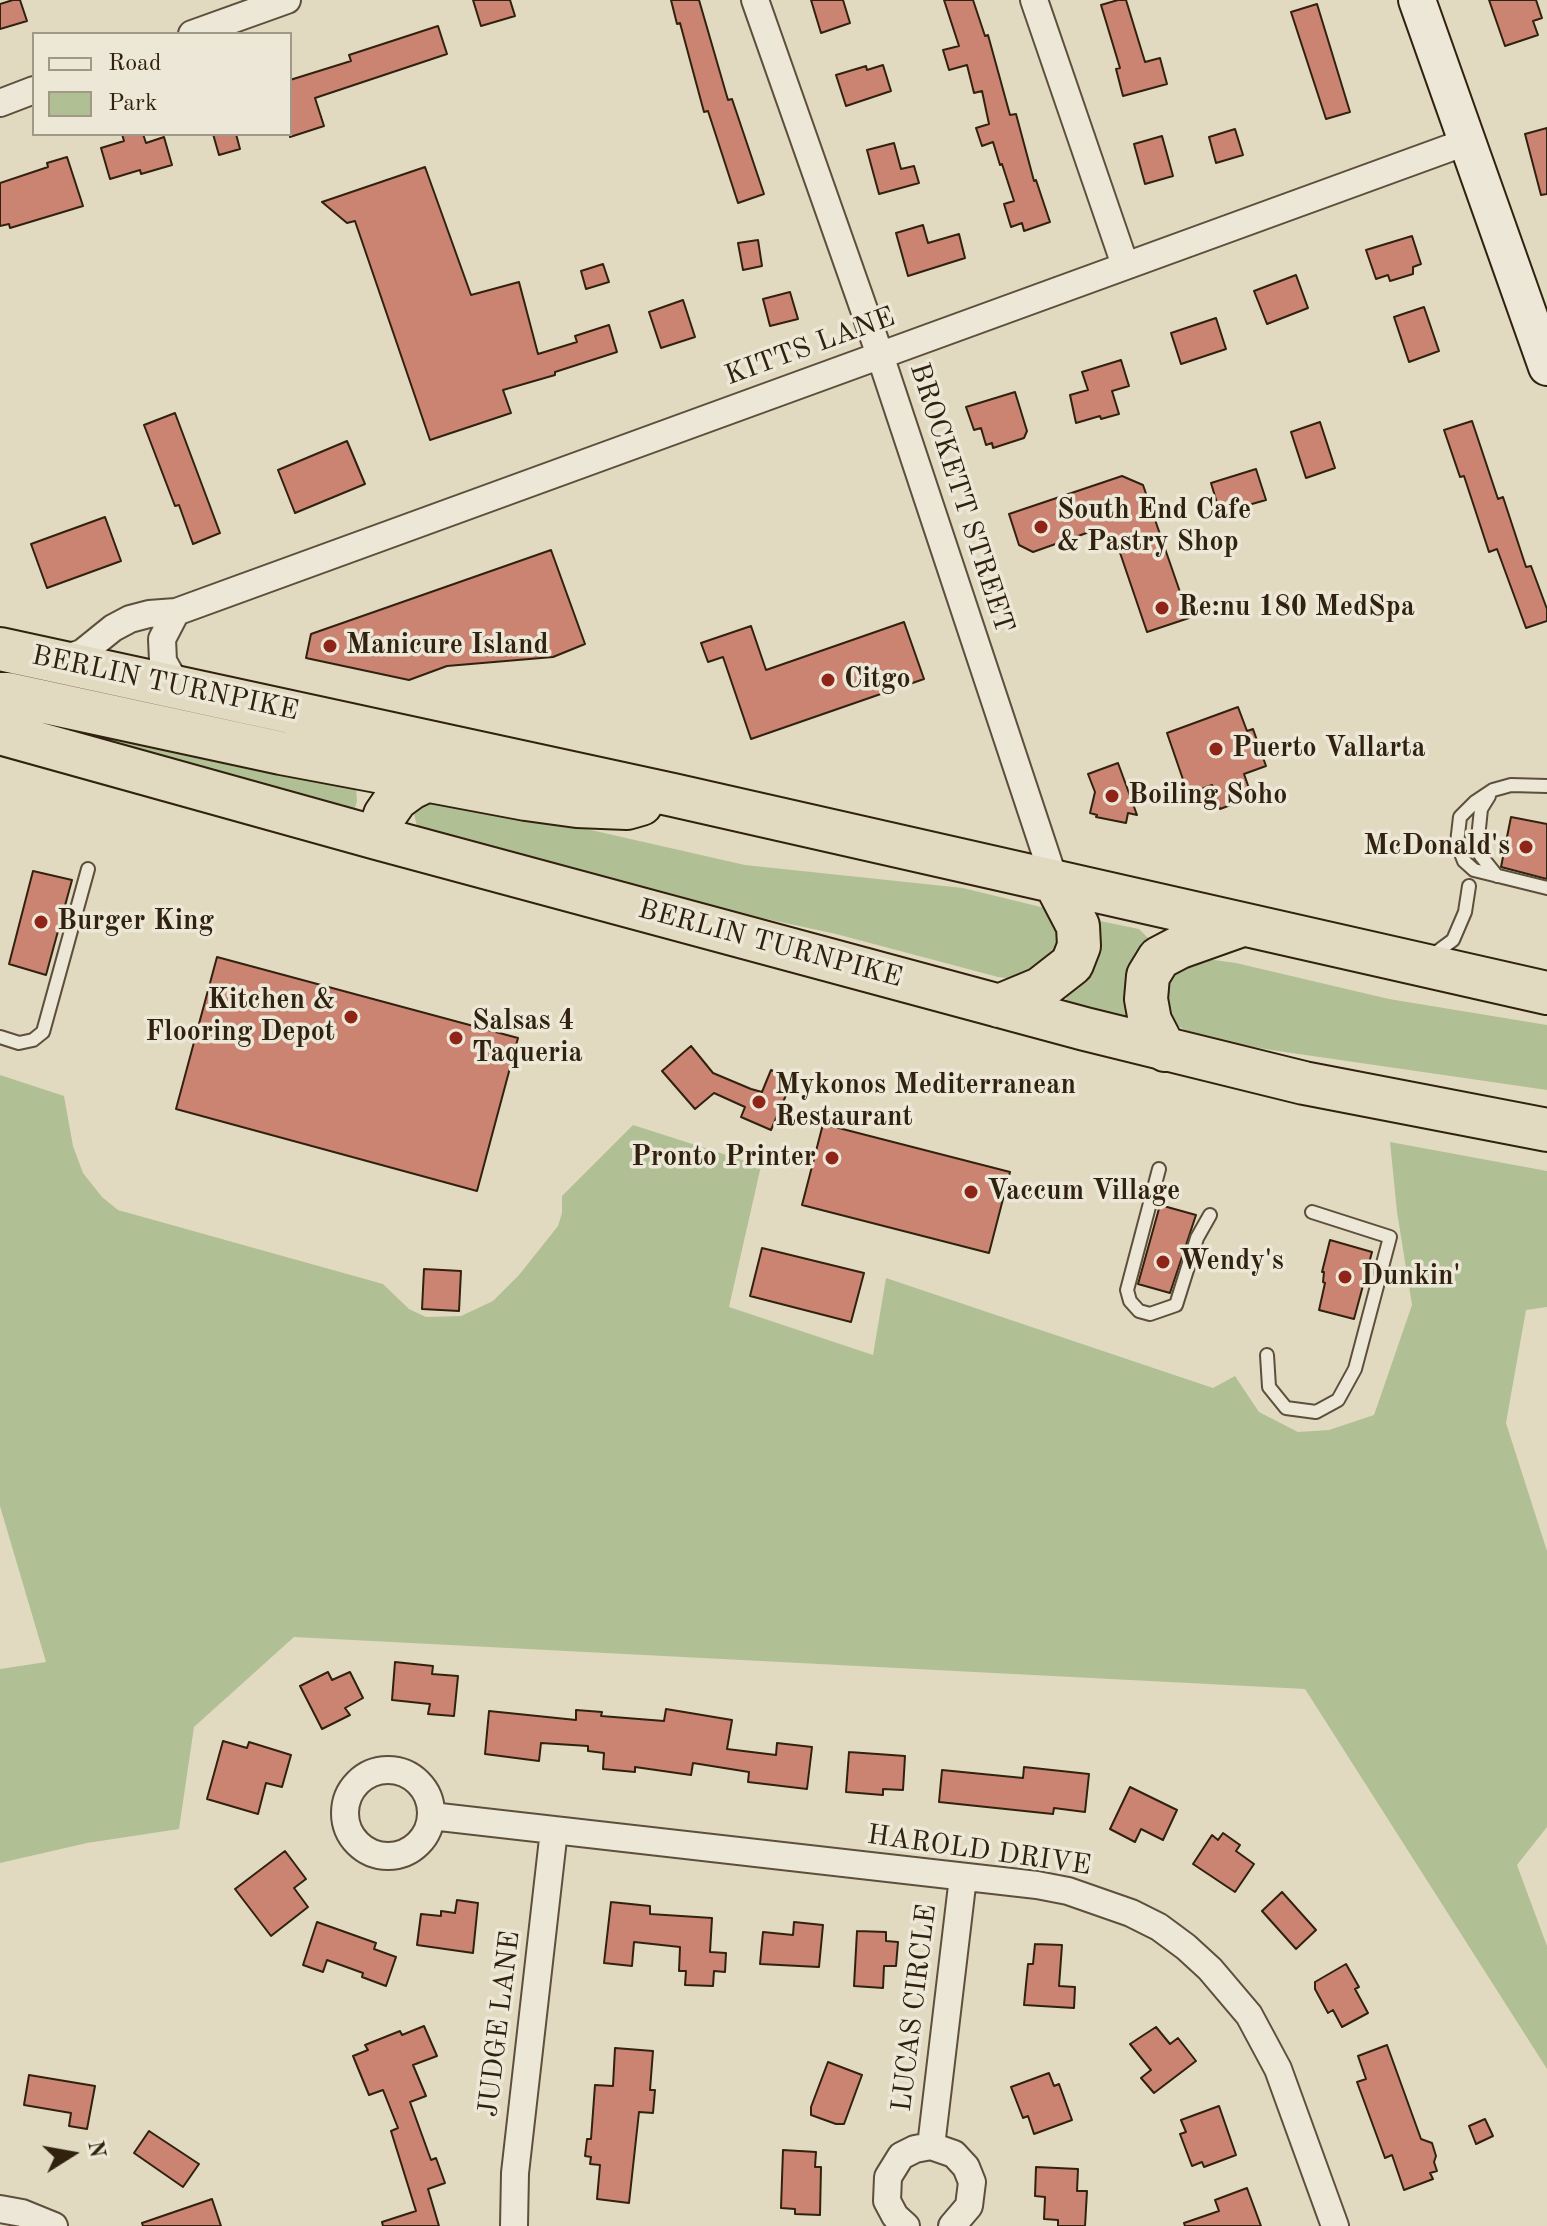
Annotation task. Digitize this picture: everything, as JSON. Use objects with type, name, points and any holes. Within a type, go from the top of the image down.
[{"type":"highway","name":"BERLIN TURNPIKE","points":[[0,649],[673,795],[1547,993]]},
{"type":"highway","points":[[0,694],[281,753],[526,799],[577,806],[627,808],[673,795]]},
{"type":"highway","name":"BERLIN TURNPIKE","points":[[0,733],[1165,1050],[1379,1099],[1547,1130]]},
{"type":"highway","points":[[377,838],[385,815],[396,799],[430,779]]},
{"type":"highway","points":[[999,1006],[1040,989],[1072,964],[1079,946],[1078,926],[1055,882]]},
{"type":"highway","points":[[1165,1050],[1150,1021],[1146,999],[1148,976],[1159,958],[1180,947],[1242,925]]},
{"type":"main road","points":[[1417,0],[1547,367]]},
{"type":"street","points":[[198,32],[287,0]]},
{"type":"street","name":"BROCKETT STREET","points":[[755,0],[880,355],[1055,882]]},
{"type":"street","points":[[1034,0],[1125,265]]},
{"type":"street","points":[[0,103],[32,91]]},
{"type":"street","name":"KITTS LANE","points":[[57,661],[82,653],[113,628],[130,619],[176,612],[1466,142]]},
{"type":"street","points":[[176,612],[162,639],[163,661],[177,686]]},
{"type":"street","name":"HAROLD DRIVE","points":[[431,1816],[1037,1885],[1103,1901],[1159,1927],[1210,1969],[1249,2015],[1264,2040],[1292,2106],[1335,2226]]},
{"type":"street","name":"JUDGE LANE","points":[[514,2226],[515,2173],[554,1830]]},
{"type":"street","name":"LUCAS CIRCLE","points":[[931,2146],[963,1877]]},
{"type":"street","name":"LUCAS CIRCLE","points":[[906,2226],[895,2216],[887,2201],[888,2177],[901,2156],[931,2146],[954,2154],[966,2167],[972,2182],[969,2206],[952,2226]]},
{"type":"street","points":[[0,2209],[22,2213],[54,2226]]},
{"type":"lane","points":[[1547,786],[1511,785],[1493,790],[1460,817],[1457,843],[1464,861],[1474,870],[1547,888]]},
{"type":"lane","points":[[1493,790],[1481,809],[1478,838],[1481,856],[1497,876]]},
{"type":"lane","points":[[0,1037],[19,1043],[33,1040],[43,1032],[88,869]]},
{"type":"lane","points":[[1420,965],[1453,940],[1465,912],[1469,886]]},
{"type":"lane","points":[[1159,1169],[1127,1290],[1130,1301],[1139,1311],[1150,1314],[1176,1305],[1197,1238],[1210,1215]]},
{"type":"lane","points":[[1267,1355],[1269,1387],[1286,1408],[1316,1412],[1338,1400],[1355,1369],[1390,1237],[1312,1212]]},
{"type":"green space","points":[[44,721],[356,787],[354,812],[42,724]]},
{"type":"green space","points":[[428,801],[525,815],[745,865],[963,888],[1049,909],[1063,935],[1050,965],[1014,979],[998,977],[836,934],[688,902],[423,829],[417,826],[414,814],[419,806]]},
{"type":"green space","points":[[1095,920],[1139,929],[1148,938],[1131,1021],[1065,1002]]},
{"type":"green space","points":[[1200,958],[1236,963],[1389,999],[1547,1025],[1547,1090],[1278,1051],[1193,1035],[1170,1021],[1164,979]]},
{"type":"green space","points":[[0,1075],[64,1096],[73,1146],[83,1173],[102,1197],[118,1210],[383,1284],[409,1309],[426,1317],[461,1316],[493,1301],[519,1275],[558,1226],[562,1196],[633,1125],[761,1166],[729,1307],[873,1355],[886,1278],[1213,1388],[1235,1376],[1259,1412],[1298,1432],[1329,1430],[1374,1415],[1412,1305],[1397,1212],[1390,1142],[1547,1171],[1547,1307],[1526,1310],[1506,1423],[1547,1551],[1547,1827],[1517,1865],[1547,1946],[1547,2069],[1305,1689],[294,1637],[194,1727],[179,1829],[87,1843],[0,1863],[0,1669],[46,1662],[0,1506]]},
{"type":"building","points":[[20,0],[27,21],[0,29],[0,4]]},
{"type":"building","points":[[473,0],[510,0],[515,16],[481,26]]},
{"type":"building","points":[[671,0],[699,0],[728,100],[732,99],[764,194],[738,203],[708,111],[704,112]]},
{"type":"building","points":[[811,0],[843,0],[850,23],[821,33]]},
{"type":"building","points":[[944,0],[973,0],[985,36],[988,35],[1010,115],[1016,114],[1034,181],[1050,222],[1024,231],[1022,223],[1011,227],[1004,204],[1014,201],[1002,164],[993,142],[982,146],[976,128],[989,124],[982,91],[974,93],[967,65],[949,70],[943,50],[959,46]]},
{"type":"building","points":[[1126,0],[1145,62],[1160,58],[1167,84],[1123,96],[1116,69],[1120,68],[1101,5]]},
{"type":"building","points":[[1489,0],[1536,0],[1542,18],[1533,21],[1538,35],[1505,46]]},
{"type":"building","points":[[1317,4],[1350,112],[1326,119],[1291,12]]},
{"type":"building","points":[[438,26],[447,54],[315,98],[324,126],[290,137],[292,79],[351,61],[349,55]]},
{"type":"building","points":[[883,65],[891,91],[846,106],[836,75],[866,66],[867,70]]},
{"type":"building","points":[[1547,128],[1547,194],[1541,195],[1525,134]]},
{"type":"building","points":[[1235,129],[1243,155],[1216,163],[1209,137]]},
{"type":"building","points":[[123,136],[144,136],[146,143],[164,137],[172,165],[110,179],[101,148],[124,141]]},
{"type":"building","points":[[214,136],[237,136],[240,149],[219,155]]},
{"type":"building","points":[[1162,136],[1173,176],[1145,184],[1134,144]]},
{"type":"building","points":[[894,143],[901,169],[914,166],[919,183],[879,194],[867,150]]},
{"type":"building","points":[[67,157],[83,206],[10,228],[9,224],[0,226],[0,183],[48,167],[47,163]]},
{"type":"building","points":[[425,167],[471,295],[519,282],[538,354],[577,342],[575,336],[609,325],[617,352],[503,390],[511,413],[430,440],[355,221],[347,223],[322,202]]},
{"type":"building","points":[[923,225],[928,243],[959,234],[965,258],[908,276],[896,233]]},
{"type":"building","points":[[1412,236],[1421,264],[1413,267],[1413,274],[1390,281],[1388,275],[1376,279],[1366,250]]},
{"type":"building","points":[[758,240],[762,266],[743,270],[738,243]]},
{"type":"building","points":[[603,264],[609,282],[586,289],[581,271]]},
{"type":"building","points":[[1296,275],[1308,308],[1267,324],[1254,291]]},
{"type":"building","points":[[790,292],[798,319],[770,326],[763,299]]},
{"type":"building","points":[[683,300],[695,337],[661,348],[649,312]]},
{"type":"building","points":[[1424,307],[1439,351],[1409,362],[1394,317]]},
{"type":"building","points":[[1216,318],[1226,349],[1181,364],[1171,333]]},
{"type":"building","points":[[1121,360],[1129,386],[1112,391],[1119,414],[1076,423],[1070,395],[1088,390],[1082,372]]},
{"type":"building","points":[[1015,392],[1027,431],[1024,438],[993,448],[992,443],[986,445],[981,428],[974,430],[966,407]]},
{"type":"building","points":[[175,413],[220,533],[193,544],[144,425]]},
{"type":"building","points":[[1472,421],[1498,499],[1503,497],[1526,567],[1531,566],[1547,609],[1547,621],[1526,628],[1497,549],[1489,552],[1464,476],[1460,477],[1444,430]]},
{"type":"building","points":[[1320,422],[1335,468],[1306,478],[1291,432]]},
{"type":"building","points":[[347,441],[365,484],[295,513],[278,470]]},
{"type":"building","points":[[1256,469],[1266,500],[1220,513],[1211,483]]},
{"type":"building","points":[[1122,476],[1143,485],[1189,618],[1147,632],[1116,541],[1095,530],[1033,552],[1019,545],[1009,514]]},
{"type":"building","points":[[105,517],[121,561],[47,588],[31,544]]},
{"type":"building","points":[[551,550],[585,644],[553,657],[447,666],[409,680],[306,658],[311,634]]},
{"type":"building","name":"Citgo","points":[[904,622],[924,679],[751,739],[723,657],[708,662],[701,643],[751,626],[766,670]]},
{"type":"building","name":"Puerto Vallarta","points":[[1238,707],[1247,731],[1253,729],[1266,766],[1244,774],[1252,797],[1220,809],[1212,785],[1188,794],[1167,733]]},
{"type":"building","name":"Boiling Soho","points":[[1118,763],[1137,815],[1128,813],[1126,823],[1090,813],[1095,792],[1088,774]]},
{"type":"building","name":"McDonald's","points":[[1511,817],[1547,824],[1547,879],[1501,867]]},
{"type":"building","name":"Burger King","points":[[33,871],[72,880],[46,975],[9,964]]},
{"type":"building","points":[[217,957],[518,1038],[477,1191],[176,1109]]},
{"type":"building","points":[[691,1046],[713,1073],[751,1089],[762,1092],[771,1070],[793,1079],[771,1130],[741,1117],[745,1107],[714,1093],[695,1109],[662,1071]]},
{"type":"building","points":[[823,1124],[1010,1172],[989,1253],[802,1205]]},
{"type":"building","name":"Wendy's","points":[[1160,1205],[1196,1215],[1170,1293],[1138,1284]]},
{"type":"building","name":"Dunkin'","points":[[1330,1240],[1372,1252],[1354,1319],[1319,1310],[1325,1283],[1322,1272]]},
{"type":"building","points":[[762,1248],[864,1273],[851,1322],[750,1296]]},
{"type":"building","points":[[424,1269],[461,1271],[459,1311],[422,1309]]},
{"type":"building","points":[[395,1662],[433,1666],[432,1674],[458,1676],[454,1716],[428,1714],[430,1704],[392,1700]]},
{"type":"building","points":[[328,1672],[332,1680],[350,1672],[363,1698],[345,1708],[350,1715],[322,1729],[300,1686]]},
{"type":"building","points":[[666,1709],[732,1720],[727,1749],[776,1755],[777,1743],[812,1747],[807,1789],[748,1782],[749,1772],[693,1763],[691,1775],[635,1767],[635,1772],[603,1769],[604,1753],[588,1751],[588,1746],[541,1743],[539,1761],[485,1754],[489,1711],[576,1720],[576,1710],[602,1712],[601,1716],[664,1721]]},
{"type":"building","points":[[223,1741],[247,1748],[249,1742],[291,1755],[282,1787],[266,1783],[258,1814],[207,1799]]},
{"type":"building","points":[[849,1752],[905,1756],[903,1790],[883,1789],[883,1795],[846,1792]]},
{"type":"building","points":[[1024,1767],[1089,1774],[1085,1812],[1054,1808],[1053,1814],[939,1802],[942,1770],[1023,1778]]},
{"type":"building","points":[[1130,1787],[1177,1810],[1163,1840],[1141,1829],[1135,1842],[1110,1829]]},
{"type":"building","points":[[1223,1833],[1240,1845],[1236,1851],[1254,1864],[1235,1892],[1193,1864],[1212,1835],[1218,1840]]},
{"type":"building","points":[[285,1851],[306,1879],[294,1888],[308,1907],[271,1936],[235,1889]]},
{"type":"building","points":[[1282,1892],[1316,1930],[1296,1949],[1262,1911]]},
{"type":"building","points":[[457,1900],[478,1903],[473,1953],[417,1945],[421,1914],[441,1916],[441,1911],[455,1913]]},
{"type":"building","points":[[611,1902],[650,1906],[650,1914],[712,1918],[710,1952],[726,1953],[725,1972],[714,1971],[713,1986],[685,1985],[686,1971],[679,1971],[680,1947],[634,1942],[632,1966],[604,1963]]},
{"type":"building","points":[[317,1922],[376,1943],[374,1949],[396,1957],[386,1986],[362,1977],[363,1973],[327,1960],[323,1972],[303,1965]]},
{"type":"building","points":[[794,1922],[823,1925],[819,1967],[760,1964],[763,1932],[793,1935]]},
{"type":"building","points":[[857,1931],[886,1932],[886,1941],[898,1942],[896,1966],[884,1966],[883,1988],[854,1986]]},
{"type":"building","points":[[1035,1944],[1062,1945],[1059,1986],[1075,1987],[1074,2008],[1024,2005],[1028,1964],[1033,1964]]},
{"type":"building","points":[[1346,1964],[1359,1987],[1355,1989],[1368,2013],[1342,2027],[1333,2010],[1328,2013],[1315,1989],[1315,1982]]},
{"type":"building","points":[[424,2026],[437,2056],[413,2065],[426,2096],[410,2102],[431,2160],[436,2158],[445,2183],[428,2189],[439,2226],[383,2226],[382,2222],[416,2211],[391,2131],[398,2128],[383,2090],[369,2095],[353,2056],[368,2050],[365,2045],[400,2031],[402,2035]]},
{"type":"building","points":[[1156,2027],[1170,2044],[1178,2038],[1196,2061],[1154,2093],[1141,2078],[1151,2070],[1130,2044]]},
{"type":"building","points":[[1387,2045],[1421,2139],[1432,2143],[1436,2156],[1437,2171],[1430,2173],[1433,2179],[1404,2190],[1392,2155],[1385,2158],[1357,2082],[1366,2079],[1358,2056]]},
{"type":"building","points":[[615,2048],[653,2051],[650,2090],[655,2090],[653,2113],[639,2112],[629,2203],[597,2199],[600,2165],[590,2164],[591,2157],[585,2156],[587,2139],[591,2139],[595,2085],[613,2086]]},
{"type":"building","points":[[828,2062],[862,2075],[844,2124],[811,2115],[811,2107]]},
{"type":"building","points":[[1049,2073],[1054,2086],[1059,2084],[1072,2120],[1034,2134],[1028,2116],[1023,2118],[1011,2087]]},
{"type":"building","points":[[29,2075],[95,2086],[87,2129],[69,2126],[71,2113],[24,2105]]},
{"type":"building","points":[[1219,2106],[1236,2155],[1204,2167],[1202,2162],[1192,2166],[1180,2134],[1186,2132],[1181,2120]]},
{"type":"building","points":[[1485,2119],[1493,2136],[1476,2144],[1469,2126]]},
{"type":"building","points":[[149,2131],[199,2164],[183,2187],[134,2153]]},
{"type":"building","points":[[783,2150],[816,2152],[815,2167],[821,2167],[820,2215],[795,2214],[795,2209],[781,2208]]},
{"type":"building","points":[[1036,2167],[1078,2169],[1077,2191],[1087,2191],[1085,2226],[1058,2226],[1058,2220],[1044,2219],[1045,2197],[1035,2196]]},
{"type":"building","points":[[1247,2188],[1261,2226],[1185,2226],[1184,2223],[1219,2211],[1215,2200]]},
{"type":"building","points":[[212,2199],[221,2226],[143,2226],[142,2223]]},
{"type":"place","name":"South End Cafe & Pastry Shop","points":[[1041,527]]},
{"type":"place","name":"Re:nu 180 MedSpa","points":[[1162,608]]},
{"type":"place","name":"Manicure Island","points":[[330,646]]},
{"type":"place","name":"Citgo","points":[[828,680]]},
{"type":"place","name":"Puerto Vallarta","points":[[1216,749]]},
{"type":"place","name":"Boiling Soho","points":[[1112,796]]},
{"type":"place","name":"McDonald's","points":[[1526,847]]},
{"type":"place","name":"Burger King","points":[[41,922]]},
{"type":"place","name":"Kitchen & Flooring Depot","points":[[351,1017]]},
{"type":"place","name":"Salsas 4 Taqueria","points":[[456,1038]]},
{"type":"place","name":"Mykonos Mediterranean Restaurant","points":[[759,1102]]},
{"type":"place","name":"Pronto Printer","points":[[832,1158]]},
{"type":"place","name":"Vaccum Village","points":[[971,1192]]},
{"type":"place","name":"Wendy's","points":[[1163,1262]]},
{"type":"place","name":"Dunkin'","points":[[1345,1277]]}]
